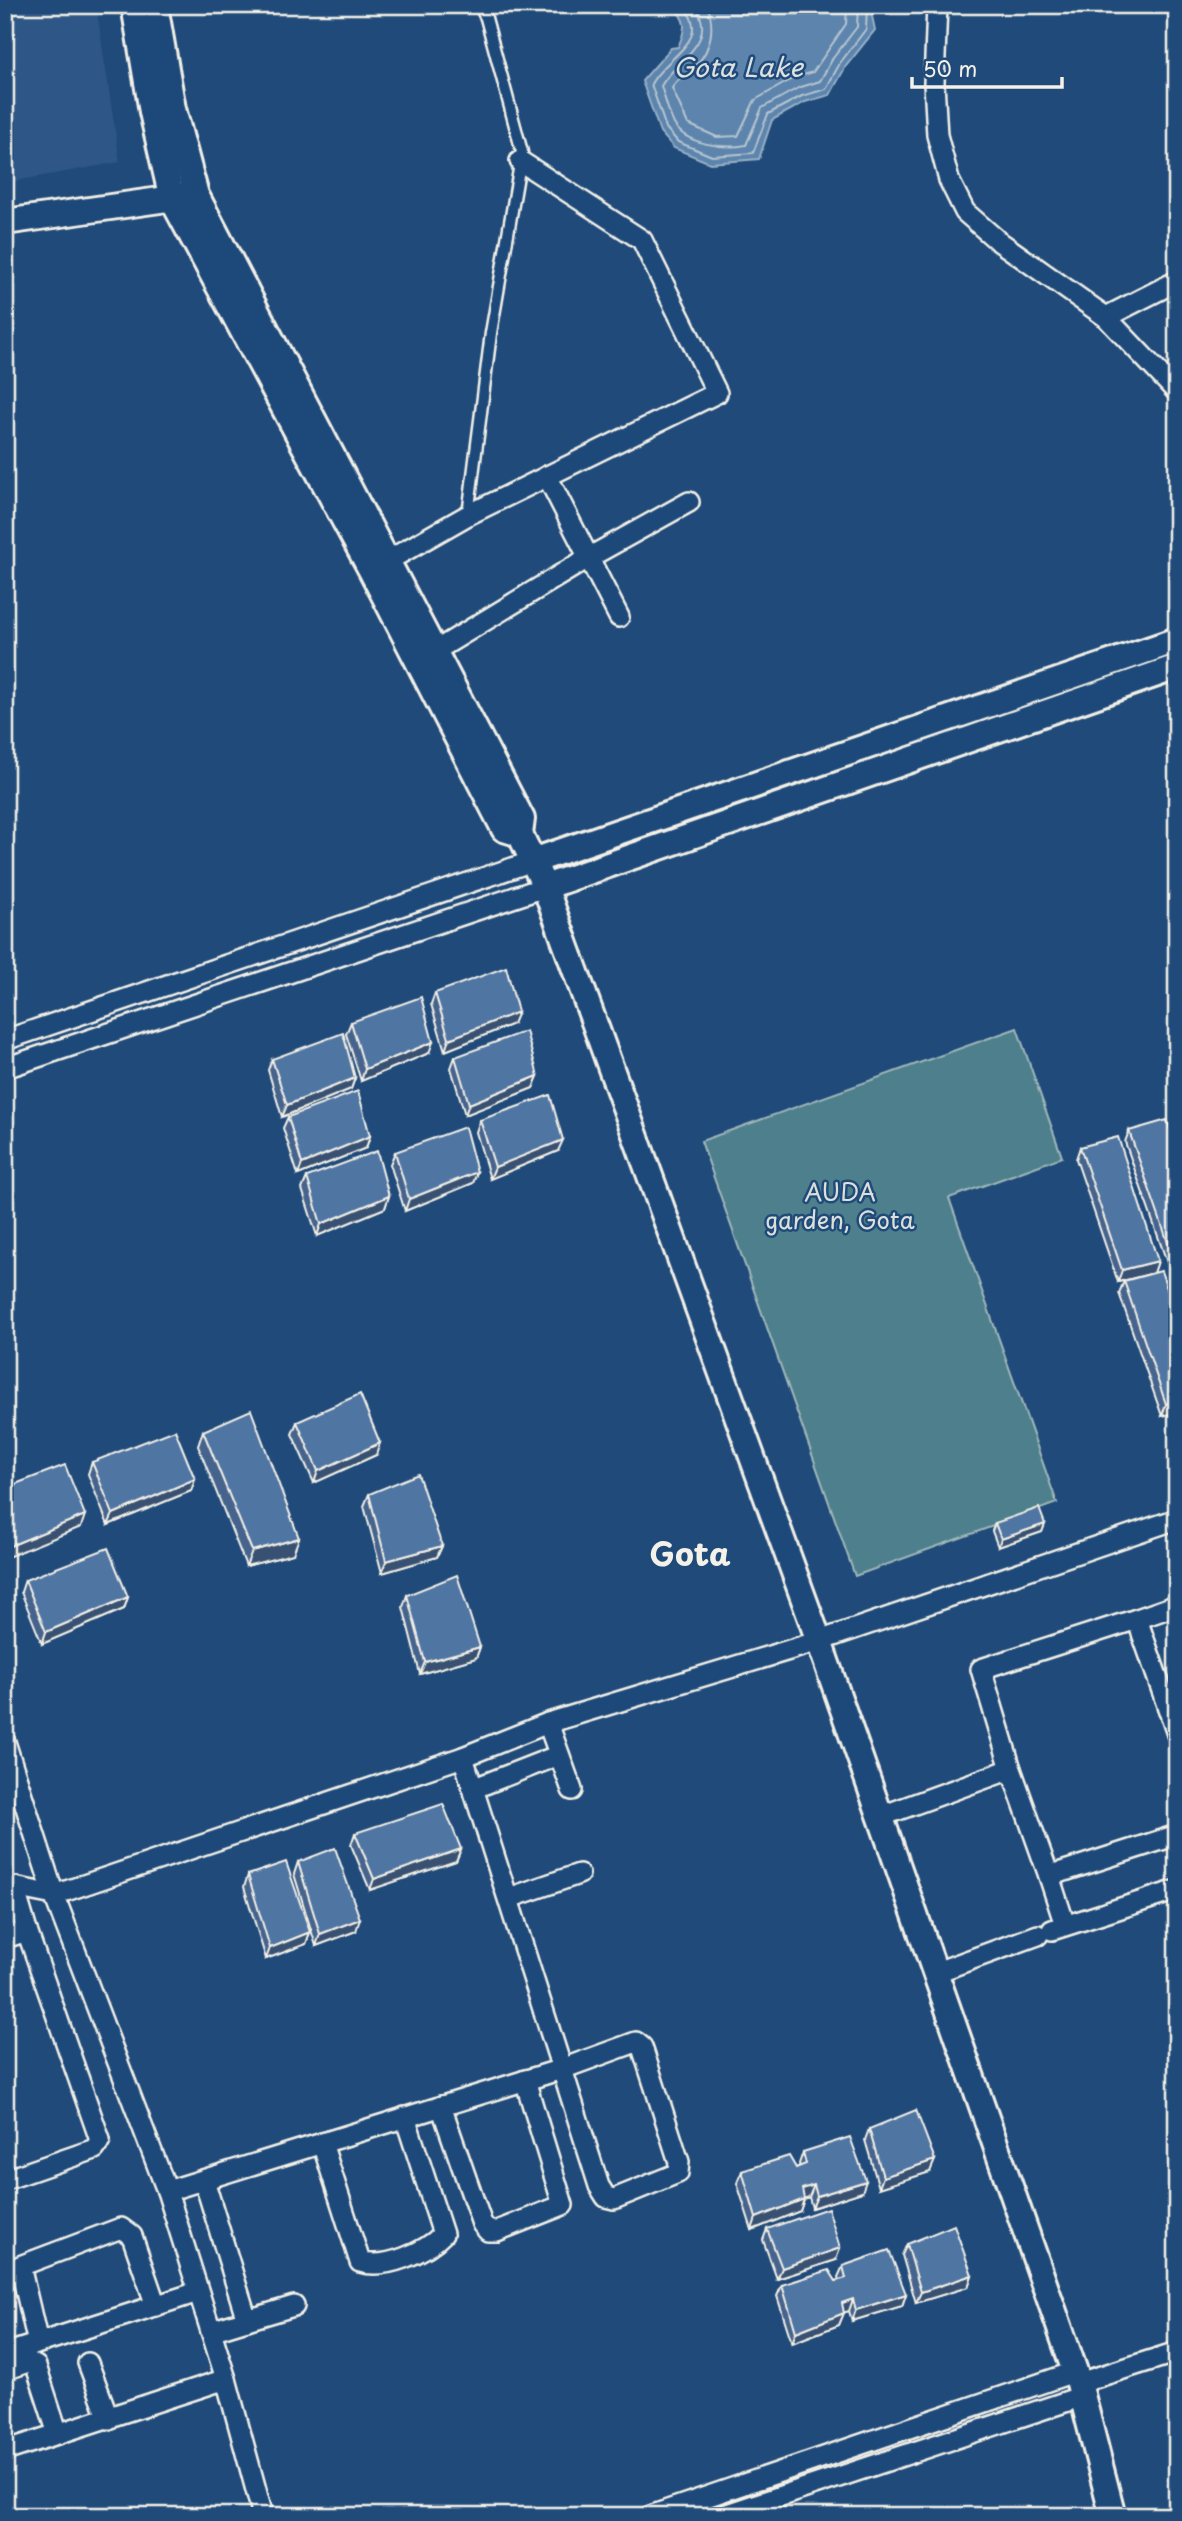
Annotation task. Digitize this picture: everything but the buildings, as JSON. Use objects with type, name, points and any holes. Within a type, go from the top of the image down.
[{"type":"street","points":[[134,5],[152,112],[184,197],[379,565],[504,829],[520,834]]},
{"type":"street","points":[[155,5],[173,109],[184,197]]},
{"type":"street","points":[[937,5],[934,83],[937,135],[949,180],[965,212],[997,240],[1106,317],[1177,392]]},
{"type":"street","points":[[379,565],[468,515],[717,393],[642,240],[520,161]]},
{"type":"street","points":[[5,222],[184,197]]},
{"type":"street","points":[[1106,317],[1177,281]]},
{"type":"street","points":[[547,476],[619,617]]},
{"type":"street","points":[[435,651],[588,558],[689,502]]},
{"type":"street","points":[[379,565],[435,651],[522,819],[520,834],[545,887],[819,1641],[1079,2384],[1113,2516]]},
{"type":"street","points":[[5,1040],[1177,640]]},
{"type":"street","points":[[5,1068],[545,887],[1177,667]]},
{"type":"street","points":[[5,2180],[95,2149],[100,2140],[10,1889],[54,1895],[463,1757],[548,1723],[819,1641],[1177,1519]]},
{"type":"street","points":[[1052,1930],[1049,1876],[1011,1769],[981,1670],[1177,1605]]},
{"type":"street","points":[[1137,1619],[1177,1734]]},
{"type":"street","points":[[548,1723],[572,1790]]},
{"type":"street","points":[[5,1742],[54,1895],[167,2191],[226,2379],[263,2516]]},
{"type":"street","points":[[475,1788],[559,1755]]},
{"type":"street","points":[[167,2191],[525,2080],[562,2068],[636,2042],[642,2047],[679,2162],[678,2173],[614,2199],[606,2197],[599,2186],[562,2068],[509,1898],[475,1788],[463,1757]]},
{"type":"street","points":[[879,1817],[1011,1769]]},
{"type":"street","points":[[1049,1876],[1177,1835]]},
{"type":"street","points":[[509,1898],[579,1874]]},
{"type":"street","points":[[934,1973],[1052,1930],[1177,1890]]},
{"type":"street","points":[[5,1938],[27,1931]]},
{"type":"street","points":[[440,2106],[482,2224],[488,2231],[497,2231],[563,2205],[525,2080]]},
{"type":"street","points":[[322,2143],[360,2262],[373,2266],[431,2247],[443,2234],[405,2117]]},
{"type":"street","points":[[204,2180],[247,2320]]},
{"type":"street","points":[[38,2343],[20,2266],[121,2228],[132,2236],[156,2306]]},
{"type":"street","points":[[5,2354],[198,2292]]},
{"type":"street","points":[[211,2331],[294,2306]]},
{"type":"street","points":[[650,2516],[1177,2352]]},
{"type":"street","points":[[5,2370],[28,2362],[36,2366],[58,2434]]},
{"type":"street","points":[[88,2363],[109,2419]]},
{"type":"street","points":[[5,2451],[226,2379]]},
{"type":"street","points":[[721,2516],[1079,2384]]},
{"type":"lane","points":[[468,515],[491,334],[520,161],[518,138],[486,18],[479,5]]},
{"type":"shaded area","points":[[5,5],[96,5],[120,162],[5,183]]},
{"type":"green space","name":"AUDA garden, Gota","points":[[1017,1028],[1062,1157],[949,1198],[1057,1503],[855,1576],[701,1141]]},
{"type":"water","name":"Gota Lake","points":[[671,5],[874,5],[872,16],[875,30],[846,66],[830,95],[805,102],[772,120],[759,159],[710,163],[674,148],[660,132],[642,81],[671,48],[678,47],[681,40],[683,20]]},
{"type":"district","name":"Gota","points":[[690,1555]]}]
